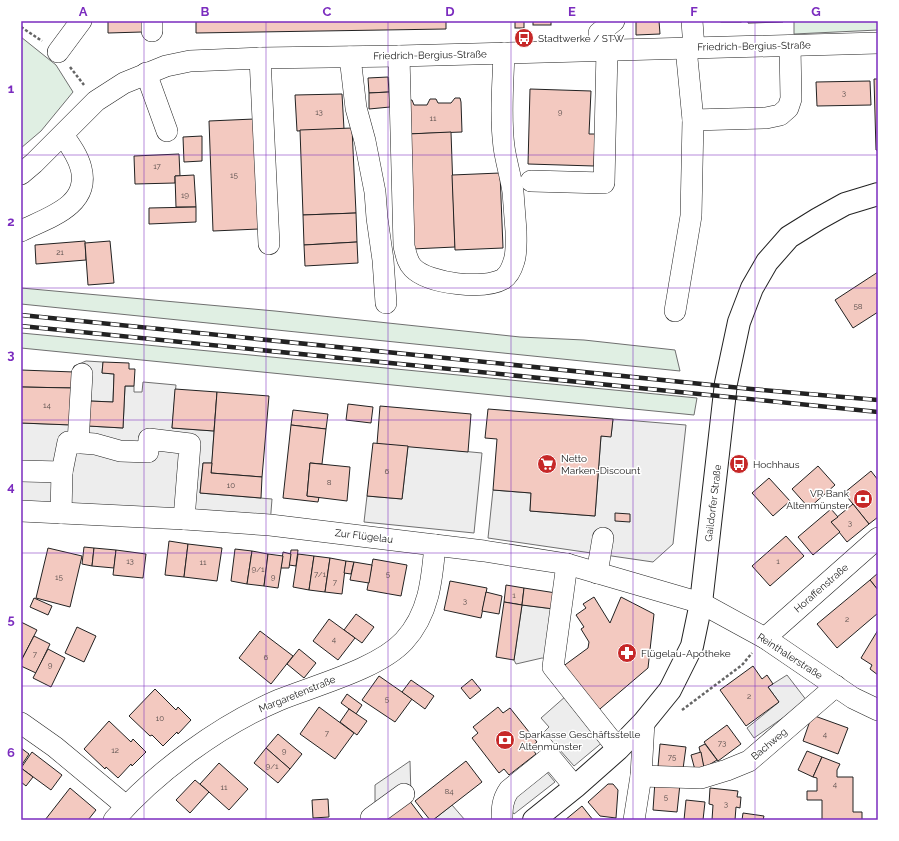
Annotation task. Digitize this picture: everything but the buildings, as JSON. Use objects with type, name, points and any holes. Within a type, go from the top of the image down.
[{"type":"main road","name":"Gaildorfer Straße","points":[[534,820],[575,787],[618,749],[644,722],[670,690],[692,646],[701,604],[726,383],[739,322],[752,288],[767,262],[789,237],[845,204],[878,194]]},
{"type":"street","points":[[58,52],[81,21]]},
{"type":"street","points":[[531,181],[604,182],[603,50],[599,33],[614,21]]},
{"type":"street","points":[[675,311],[691,216],[693,120],[690,48],[692,21]]},
{"type":"street","name":"Friedrich-Bergius-Straße","points":[[21,174],[63,135],[96,101],[124,83],[146,73],[166,66],[190,61],[878,43]]},
{"type":"street","points":[[693,120],[766,118],[780,115],[788,108],[791,99],[790,46]]},
{"type":"street","points":[[399,56],[404,246],[407,259],[413,267],[422,274],[442,282],[474,284],[492,283],[504,278],[511,271],[515,260],[516,246],[513,191],[504,147],[504,53]]},
{"type":"street","points":[[350,57],[356,108],[365,141],[375,192],[376,218],[383,260],[386,303]]},
{"type":"street","points":[[260,58],[269,244]]},
{"type":"street","points":[[146,73],[167,131]]},
{"type":"street","points":[[21,231],[66,209],[78,197],[82,184],[81,168],[75,154],[63,135]]},
{"type":"street","points":[[78,443],[82,374]]},
{"type":"street","points":[[61,513],[62,472],[68,442],[94,444],[120,451],[148,452],[149,439],[190,444],[184,519]]},
{"type":"street","points":[[21,471],[62,472]]},
{"type":"street","name":"Zur Flügelau","points":[[21,511],[270,525],[484,551],[568,564],[701,604]]},
{"type":"street","points":[[597,573],[603,538]]},
{"type":"street","name":"Horaffenstraße","points":[[765,638],[878,538]]},
{"type":"street","name":"Margaretenstraße","points":[[120,813],[166,771],[209,738],[242,717],[279,700],[364,667],[386,655],[404,641],[420,619],[427,602],[432,580],[435,545]]},
{"type":"street","points":[[568,564],[553,667],[618,749]]},
{"type":"street","name":"Reinthalerstraße","points":[[701,604],[765,638],[853,698],[878,710]]},
{"type":"street","name":"Bachweg","points":[[641,776],[701,778],[749,761],[836,686]]},
{"type":"street","points":[[634,820],[641,776],[644,722]]},
{"type":"street","points":[[21,723],[55,747],[120,813]]},
{"type":"street","points":[[502,820],[502,805],[504,797],[509,790],[550,756],[575,787]]},
{"type":"street","points":[[372,820],[371,818],[404,794]]},
{"type":"path","points":[[680,711],[742,665],[765,638]]},
{"type":"green space","points":[[794,21],[878,21],[878,30],[794,34]]},
{"type":"green space","points":[[21,37],[56,65],[73,92],[41,131],[21,148]]},
{"type":"green space","points":[[21,288],[275,311],[520,337],[584,340],[675,350],[680,371],[21,304]]},
{"type":"green space","points":[[21,333],[697,398],[694,415],[21,348]]},
{"type":"shaded area","points":[[86,361],[103,362],[102,373],[114,374],[113,402],[90,401],[88,426],[123,428],[125,386],[134,386],[134,392],[142,392],[143,382],[176,385],[172,428],[214,431],[212,463],[203,463],[200,493],[272,499],[270,525],[21,511],[21,423],[72,425],[74,366]]},
{"type":"shaded area","points":[[613,419],[686,425],[673,544],[653,562],[488,538],[493,490],[531,493],[530,511],[595,516],[601,436],[611,436]]},
{"type":"shaded area","points":[[408,446],[482,453],[474,533],[364,522],[367,496],[402,499]]},
{"type":"shaded area","points":[[522,605],[554,609],[563,662],[542,658],[516,664],[514,660]]},
{"type":"shaded area","points":[[787,675],[807,701],[754,738],[747,728],[779,702],[768,687]]},
{"type":"shaded area","points":[[566,696],[604,741],[574,766],[544,732],[549,727],[541,718]]},
{"type":"shaded area","points":[[410,761],[411,797],[375,820],[375,785]]},
{"type":"shaded area","points":[[545,770],[555,782],[514,814],[505,802]]},
{"type":"shaded area","points":[[452,805],[465,820],[433,820]]},
{"type":"railway","points":[[21,315],[751,389],[878,400]]},
{"type":"railway","points":[[21,326],[878,412]]},
{"type":"place","name":"Stadtwerke / STW","points":[[524,38]]},
{"type":"place","name":"Netto Marken-Discount","points":[[547,464]]},
{"type":"place","name":"Hochhaus","points":[[739,464]]},
{"type":"place","name":"VR Bank Altenmünster","points":[[863,499]]},
{"type":"place","name":"Flügelau-Apotheke","points":[[627,653]]},
{"type":"place","name":"Sparkasse Geschäftsstelle Altenmünster","points":[[505,740]]}]
